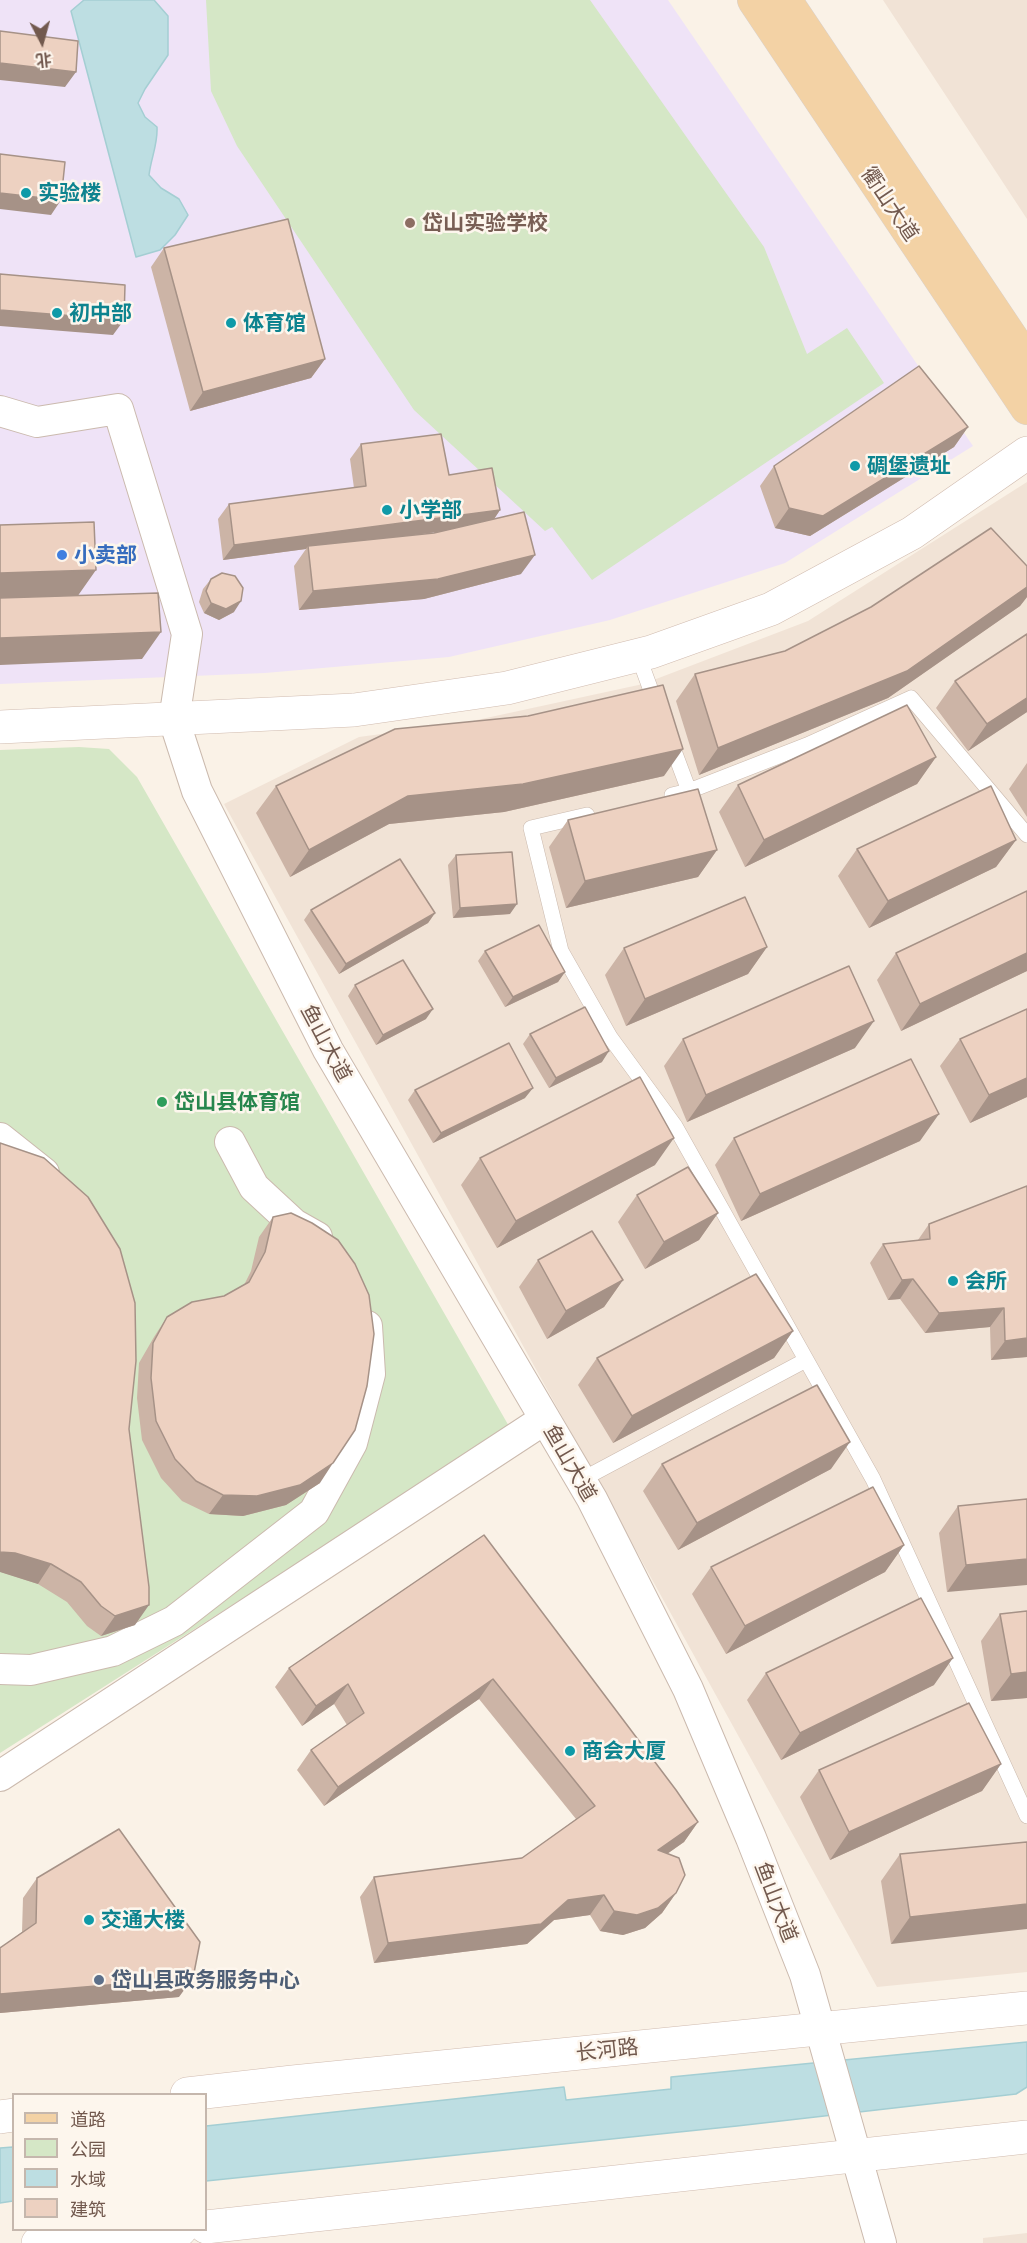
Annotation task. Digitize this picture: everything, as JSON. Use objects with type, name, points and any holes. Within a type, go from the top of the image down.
[{"type":"main road","name":"衢山大道","points":[[754,0],[1027,408]]},
{"type":"main road","name":"衢山大道","points":[[785,0],[1027,361]]},
{"type":"main road","points":[[0,727],[174,720],[366,708],[507,688],[638,656],[771,609],[912,533],[1027,453]]},
{"type":"main road","name":"长河路","points":[[197,2093],[1027,2008]]},
{"type":"main road","points":[[207,2227],[1027,2137]]},
{"type":"main road","points":[[38,2243],[160,2231]]},
{"type":"street","points":[[0,411],[37,422],[118,409],[187,634],[174,720]]},
{"type":"street","name":"鱼山大道","points":[[174,720],[197,791],[328,1050],[581,1480],[688,1689],[751,1838],[805,1975],[881,2243]]},
{"type":"street","points":[[0,1138],[46,1175]]},
{"type":"street","points":[[230,1142],[254,1187],[294,1224],[333,1247],[339,1256]]},
{"type":"street","points":[[0,1669],[31,1670],[112,1651],[174,1621],[314,1512],[351,1443],[370,1374],[364,1293]]},
{"type":"street","points":[[0,1776],[545,1419]]},
{"type":"lane","points":[[638,656],[689,791]]},
{"type":"lane","points":[[655,799],[689,791],[807,745],[911,698],[1027,835]]},
{"type":"lane","points":[[599,812],[531,828],[561,951],[610,1036],[675,1126],[873,1479],[1027,1816]]},
{"type":"lane","points":[[581,1480],[806,1360]]},
{"type":"shaded area","name":"岱山实验学校","points":[[0,0],[668,0],[973,446],[785,563],[610,620],[449,657],[265,673],[0,684]]},
{"type":"shaded area","points":[[883,0],[1027,0],[1027,219]]},
{"type":"shaded area","points":[[1027,482],[1027,1972],[877,1987],[224,804],[359,737],[463,723],[643,684],[808,621]]},
{"type":"shaded area","points":[[1027,2233],[1027,2243],[983,2243],[983,2238]]},
{"type":"green space","points":[[206,0],[590,0],[764,247],[807,354],[847,328],[884,383],[592,580],[552,527],[545,531],[414,410],[237,146],[211,91]]},
{"type":"green space","name":"岱山县体育馆","points":[[79,747],[109,749],[137,777],[510,1428],[0,1753],[0,750]]},
{"type":"water","points":[[84,0],[154,0],[168,16],[168,55],[138,103],[145,117],[157,127],[149,175],[161,188],[179,199],[188,215],[175,235],[160,250],[136,257],[71,11]]},
{"type":"water","points":[[1027,2042],[1027,2087],[1016,2094],[737,2126],[207,2181],[207,2126],[564,2087],[566,2100],[671,2089],[671,2077]]},
{"type":"water","points":[[12,2147],[12,2201],[0,2203],[0,2148]]},
{"type":"building","points":[[0,31],[78,41],[76,72],[0,63]]},
{"type":"building","points":[[0,154],[65,162],[61,200],[0,193]]},
{"type":"building","name":"体育馆","points":[[288,219],[325,359],[203,392],[164,248]]},
{"type":"building","points":[[0,274],[125,285],[124,320],[0,310]]},
{"type":"building","name":"碉堡遗址","points":[[919,366],[968,427],[823,516],[789,508],[774,466]]},
{"type":"building","name":"小学部","points":[[441,434],[449,475],[492,468],[500,510],[234,545],[229,504],[366,486],[361,444]]},
{"type":"building","points":[[524,512],[535,555],[438,579],[313,591],[308,546],[434,533]]},
{"type":"building","points":[[94,522],[96,570],[0,573],[0,525]]},
{"type":"building","points":[[991,528],[1027,566],[1027,587],[907,671],[718,748],[695,674],[785,651],[871,607]]},
{"type":"building","points":[[222,573],[235,576],[243,588],[241,601],[226,609],[211,603],[206,591],[211,579]]},
{"type":"building","points":[[158,593],[161,632],[0,638],[0,598]]},
{"type":"building","points":[[1027,634],[1027,698],[987,724],[955,681]]},
{"type":"building","points":[[663,685],[683,749],[523,784],[408,796],[309,850],[276,786],[395,729],[528,716]]},
{"type":"building","points":[[907,705],[936,757],[764,840],[738,785]]},
{"type":"building","points":[[991,786],[1016,840],[888,901],[857,849]]},
{"type":"building","points":[[698,789],[717,850],[585,881],[568,820]]},
{"type":"building","points":[[512,852],[517,904],[460,908],[456,855]]},
{"type":"building","points":[[400,859],[435,913],[346,964],[311,910]]},
{"type":"building","points":[[1027,891],[1027,953],[920,1004],[896,953]]},
{"type":"building","points":[[745,897],[767,947],[645,999],[624,948]]},
{"type":"building","points":[[539,925],[565,972],[513,997],[485,951]]},
{"type":"building","points":[[403,960],[433,1009],[383,1035],[355,985]]},
{"type":"building","points":[[849,966],[874,1021],[706,1095],[683,1039]]},
{"type":"building","points":[[585,1007],[609,1051],[556,1078],[530,1034]]},
{"type":"building","points":[[1027,1009],[1027,1078],[989,1095],[960,1039]]},
{"type":"building","points":[[509,1043],[533,1088],[441,1133],[415,1090]]},
{"type":"building","points":[[911,1059],[939,1114],[760,1194],[734,1138]]},
{"type":"building","points":[[640,1077],[674,1138],[516,1221],[480,1158]]},
{"type":"building","points":[[0,1143],[44,1158],[88,1197],[120,1249],[135,1303],[136,1361],[129,1429],[149,1587],[149,1605],[115,1616],[101,1606],[81,1582],[51,1564],[15,1553],[0,1552]]},
{"type":"building","points":[[688,1167],[718,1213],[664,1242],[637,1195]]},
{"type":"building","name":"会所","points":[[1027,1186],[1027,1338],[1005,1341],[1004,1308],[939,1313],[913,1279],[902,1280],[883,1244],[930,1239],[929,1224]]},
{"type":"building","points":[[291,1213],[338,1240],[355,1264],[369,1295],[374,1334],[367,1386],[355,1430],[333,1463],[300,1485],[257,1496],[223,1495],[196,1481],[175,1459],[156,1421],[151,1378],[153,1343],[167,1317],[192,1302],[224,1296],[249,1282],[265,1252],[273,1217]]},
{"type":"building","points":[[592,1231],[623,1280],[566,1311],[538,1260]]},
{"type":"building","points":[[756,1274],[793,1331],[632,1416],[597,1358]]},
{"type":"building","points":[[817,1385],[850,1442],[697,1523],[662,1464]]},
{"type":"building","points":[[873,1487],[904,1545],[745,1626],[711,1567]]},
{"type":"building","points":[[1027,1499],[1027,1559],[966,1565],[958,1506]]},
{"type":"building","name":"商会大厦","points":[[484,1535],[698,1822],[658,1850],[679,1858],[685,1875],[676,1893],[658,1908],[637,1915],[614,1911],[604,1895],[568,1900],[541,1924],[388,1943],[374,1877],[522,1858],[595,1806],[493,1679],[338,1787],[311,1750],[364,1713],[348,1684],[316,1706],[289,1668]]},
{"type":"building","points":[[921,1598],[953,1658],[800,1733],[766,1673]]},
{"type":"building","points":[[1027,1611],[1027,1672],[1011,1674],[1000,1614]]},
{"type":"building","points":[[969,1703],[1001,1764],[849,1832],[819,1770]]},
{"type":"building","name":"交通大楼","points":[[119,1829],[200,1942],[193,1978],[0,1994],[0,1948],[36,1923],[37,1878]]},
{"type":"building","points":[[1027,1842],[1027,1904],[910,1917],[900,1854]]},
{"type":"place","name":"实验楼","points":[[26,193]]},
{"type":"place","name":"岱山实验学校","points":[[410,223]]},
{"type":"place","name":"初中部","points":[[57,313]]},
{"type":"place","name":"体育馆","points":[[231,323]]},
{"type":"place","name":"碉堡遗址","points":[[855,466]]},
{"type":"place","name":"小学部","points":[[387,510]]},
{"type":"place","name":"小卖部","points":[[62,555]]},
{"type":"place","name":"岱山县体育馆","points":[[162,1102]]},
{"type":"place","name":"会所","points":[[953,1281]]},
{"type":"place","name":"商会大厦","points":[[570,1751]]},
{"type":"place","name":"交通大楼","points":[[89,1920]]},
{"type":"place","name":"岱山县政务服务中心","points":[[99,1980]]}]
